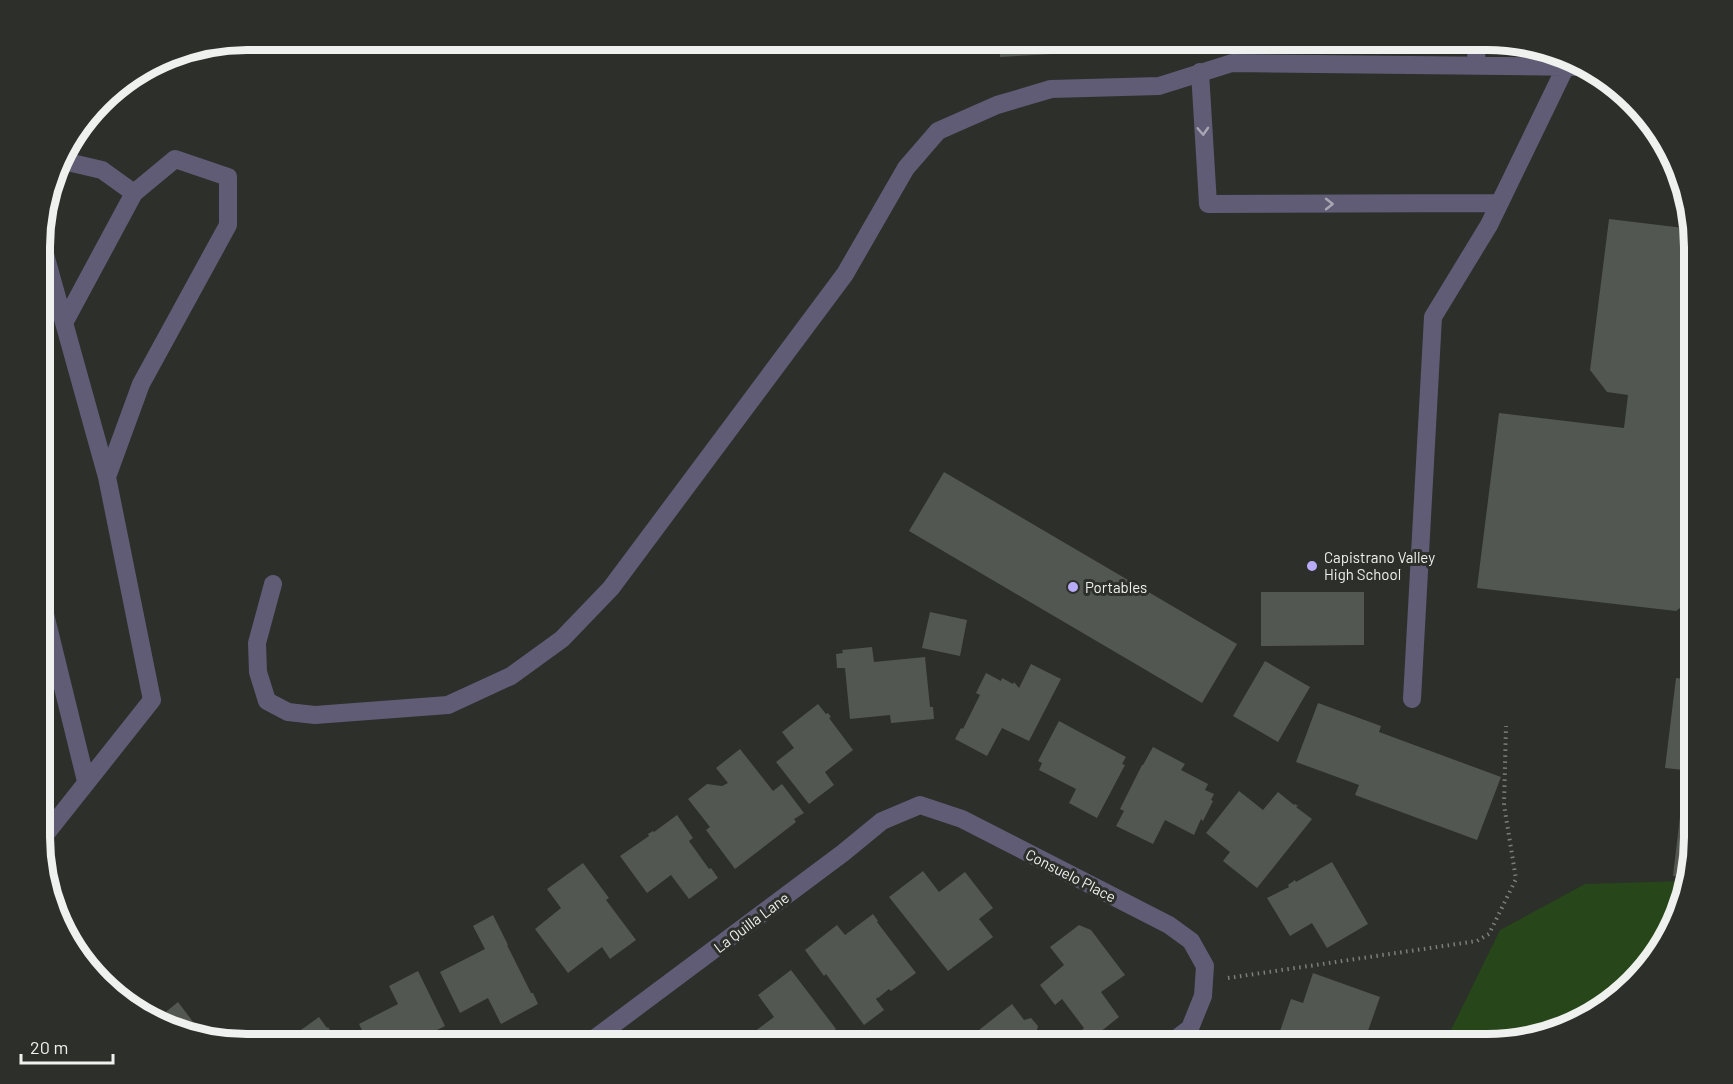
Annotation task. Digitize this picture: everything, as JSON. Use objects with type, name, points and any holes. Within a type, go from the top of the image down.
[{"type":"street","points":[[1476,50],[1478,65]]},
{"type":"street","points":[[273,584],[257,643],[258,672],[267,701],[288,712],[315,715],[448,705],[511,676],[562,639],[611,588],[845,274],[906,168],[938,131],[998,105],[1051,89],[1159,86],[1232,63],[1564,66]]},
{"type":"street","points":[[1412,699],[1433,317],[1489,225],[1566,67]]},
{"type":"street","points":[[1200,72],[1208,204],[1500,203]]},
{"type":"street","points":[[64,323],[134,193],[175,159],[228,177],[228,225],[141,384],[107,477]]},
{"type":"street","points":[[69,162],[102,170],[134,193]]},
{"type":"street","points":[[50,272],[107,477],[152,699],[50,828]]},
{"type":"street","points":[[50,635],[86,781]]},
{"type":"street","name":"Consuelo Place","points":[[920,805],[962,819],[1168,925],[1191,941],[1204,974]]},
{"type":"street","name":"La Quilla Lane","points":[[601,1034],[814,875],[882,821],[920,805]]},
{"type":"street","points":[[1182,1034],[1190,1028],[1203,996],[1204,974]]},
{"type":"path","points":[[1204,974],[1477,941],[1489,934],[1516,879],[1504,805],[1506,726]]},
{"type":"green space","points":[[1679,881],[1663,925],[1643,957],[1626,977],[1585,1008],[1562,1020],[1512,1033],[1449,1034],[1500,930],[1585,884]]},
{"type":"building","points":[[1000,50],[1053,50],[1053,54],[1000,57]]},
{"type":"building","points":[[1609,219],[1682,228],[1683,606],[1676,611],[1477,588],[1499,413],[1624,428],[1628,395],[1607,392],[1590,370]]},
{"type":"building","name":"Portables","points":[[944,472],[1237,644],[1202,703],[909,531]]},
{"type":"building","points":[[1261,592],[1364,592],[1364,645],[1261,646]]},
{"type":"building","points":[[930,612],[967,620],[960,656],[922,648]]},
{"type":"building","points":[[872,647],[874,662],[925,657],[930,707],[933,707],[934,719],[891,723],[890,715],[850,719],[845,668],[837,668],[836,654],[843,653],[842,650]]},
{"type":"building","points":[[1265,661],[1310,687],[1278,742],[1233,716]]},
{"type":"building","points":[[1031,664],[1061,679],[1029,741],[1002,728],[987,756],[955,739],[961,728],[963,729],[980,695],[976,693],[986,673],[1001,681],[1002,678],[1013,684],[1014,682],[1019,688]]},
{"type":"building","points":[[1676,678],[1683,679],[1683,770],[1665,768]]},
{"type":"building","points":[[1318,703],[1381,726],[1379,732],[1501,777],[1477,840],[1355,795],[1359,785],[1296,762]]},
{"type":"building","points":[[818,704],[826,714],[828,713],[831,717],[829,718],[853,750],[825,772],[834,785],[809,804],[776,762],[794,748],[782,732]]},
{"type":"building","points":[[1059,721],[1126,757],[1122,764],[1125,765],[1097,818],[1069,803],[1076,789],[1039,770],[1042,763],[1038,761]]},
{"type":"building","points":[[1153,747],[1185,764],[1181,770],[1208,784],[1205,790],[1214,794],[1211,800],[1213,801],[1194,835],[1165,820],[1153,844],[1116,826],[1124,811],[1120,809]]},
{"type":"building","points":[[740,749],[773,791],[782,784],[804,813],[794,819],[796,822],[735,869],[706,830],[710,827],[688,799],[707,784],[722,786],[728,783],[716,768]]},
{"type":"building","points":[[1239,791],[1263,810],[1278,792],[1312,819],[1257,888],[1223,861],[1230,852],[1206,833]]},
{"type":"building","points":[[1683,791],[1683,850],[1680,876],[1673,876]]},
{"type":"building","points":[[677,815],[693,838],[689,841],[718,878],[689,899],[671,875],[647,893],[620,856]]},
{"type":"building","points":[[1332,862],[1368,924],[1327,948],[1312,923],[1290,936],[1267,898],[1289,887],[1288,885],[1295,880],[1296,882]]},
{"type":"building","points":[[583,863],[609,898],[606,900],[636,940],[610,959],[602,947],[568,973],[535,929],[561,908],[547,889]]},
{"type":"building","points":[[923,871],[939,892],[965,872],[993,908],[979,919],[993,937],[948,971],[889,897]]},
{"type":"building","points":[[873,914],[916,973],[876,999],[884,1010],[864,1025],[805,950],[837,925],[845,935]]},
{"type":"building","points":[[493,915],[538,1004],[501,1024],[488,998],[460,1013],[440,972],[485,949],[473,926]]},
{"type":"building","points":[[1079,925],[1091,930],[1125,975],[1101,992],[1119,1017],[1098,1034],[1085,1034],[1082,1030],[1084,1028],[1062,999],[1055,1005],[1040,985],[1064,965],[1050,947]]},
{"type":"building","points":[[791,970],[836,1029],[829,1034],[751,1034],[774,1017],[758,995]]},
{"type":"building","points":[[418,971],[445,1026],[429,1034],[364,1034],[359,1024],[398,1004],[389,986]]},
{"type":"building","points":[[1313,973],[1380,997],[1367,1034],[1279,1034],[1291,999],[1303,1003]]},
{"type":"building","points":[[178,1002],[198,1028],[183,1024],[162,1015]]},
{"type":"building","points":[[1012,1004],[1024,1020],[1031,1018],[1038,1026],[1037,1034],[974,1034]]},
{"type":"building","points":[[319,1017],[332,1034],[295,1034]]},
{"type":"place","name":"Capistrano Valley High School","points":[[1312,566]]},
{"type":"place","name":"Portables","points":[[1073,587]]}]
